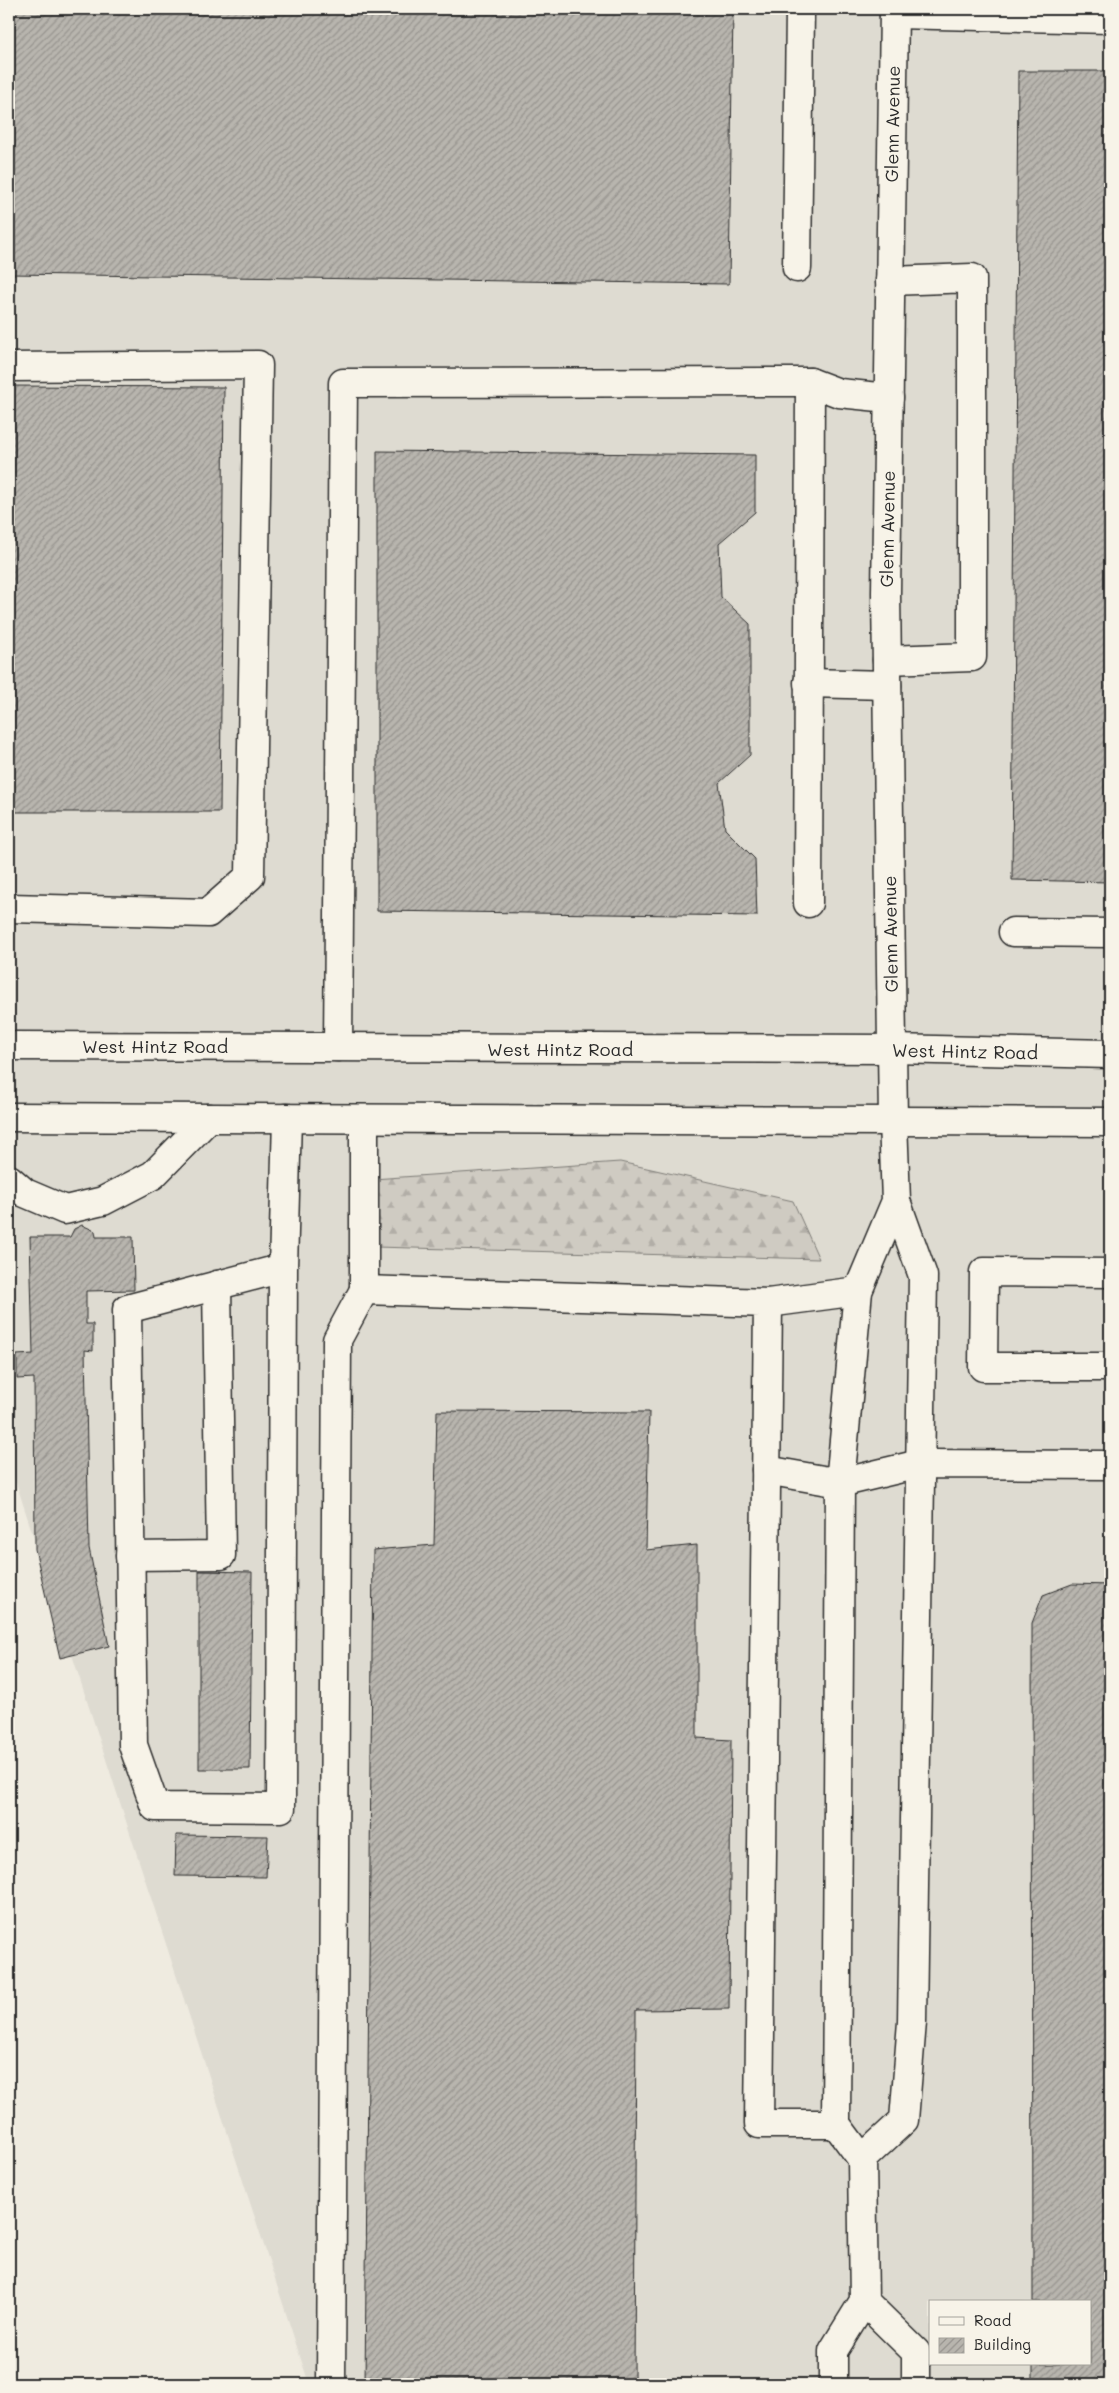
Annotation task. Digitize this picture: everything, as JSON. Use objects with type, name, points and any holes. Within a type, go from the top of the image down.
[{"type":"main road","points":[[797,268],[800,9]]},
{"type":"main road","points":[[894,11],[1110,19]]},
{"type":"main road","name":"Glenn Avenue","points":[[894,11],[887,672],[893,1121],[896,1201]]},
{"type":"main road","points":[[808,683],[887,672],[972,657],[972,278],[890,281]]},
{"type":"main road","points":[[9,367],[258,365],[250,876],[208,913],[9,908]]},
{"type":"main road","points":[[808,903],[810,382]]},
{"type":"main road","points":[[338,1048],[342,383],[810,382],[839,393],[889,398]]},
{"type":"main road","points":[[1013,932],[1110,933]]},
{"type":"main road","name":"West Hintz Road","points":[[9,1046],[892,1049],[1110,1054]]},
{"type":"main road","points":[[9,1117],[1110,1122]]},
{"type":"main road","points":[[9,1179],[24,1193],[65,1210],[103,1201],[153,1175],[209,1118]]},
{"type":"main road","points":[[283,1268],[127,1309],[133,1745],[155,1806],[281,1808],[283,1268],[287,1118]]},
{"type":"main road","points":[[330,2384],[337,1340],[364,1290],[364,1119]]},
{"type":"main road","points":[[833,2384],[833,2351],[864,2301],[862,2159],[836,2124],[840,1483],[858,1291],[896,1201]]},
{"type":"main road","points":[[862,2159],[904,2120],[912,2022],[923,1276],[896,1201]]},
{"type":"main road","points":[[1110,1272],[984,1272],[983,1367],[1110,1367]]},
{"type":"main road","points":[[130,1556],[221,1554],[217,1286]]},
{"type":"main road","points":[[364,1290],[768,1302],[858,1291]]},
{"type":"main road","points":[[768,1302],[759,2124],[836,2124]]},
{"type":"main road","points":[[766,1470],[840,1483],[919,1464],[1110,1465]]},
{"type":"main road","points":[[864,2301],[916,2352],[916,2384]]},
{"type":"shaded area","points":[[9,9],[1110,9],[1110,2384],[309,2384],[9,1461]]},
{"type":"green space","points":[[620,1162],[793,1201],[819,1259],[375,1247],[373,1179]]},
{"type":"building","points":[[9,9],[733,9],[729,284],[9,274]]},
{"type":"building","points":[[1018,71],[1110,71],[1110,882],[1012,880]]},
{"type":"building","points":[[9,386],[224,387],[220,812],[9,812]]},
{"type":"building","points":[[377,451],[755,455],[755,512],[719,543],[721,597],[750,624],[750,755],[719,783],[725,829],[755,859],[757,916],[377,911]]},
{"type":"building","points":[[82,1225],[95,1231],[96,1237],[133,1237],[134,1290],[86,1291],[86,1324],[93,1324],[93,1351],[85,1350],[89,1548],[109,1646],[60,1658],[35,1549],[34,1378],[17,1379],[17,1355],[33,1354],[30,1237],[70,1237],[74,1229]]},
{"type":"building","points":[[437,1411],[649,1412],[646,1550],[697,1545],[697,1738],[731,1740],[729,2009],[636,2010],[634,2384],[365,2384],[373,1550],[434,1545]]},
{"type":"building","points":[[199,1571],[252,1572],[250,1769],[199,1769]]},
{"type":"building","points":[[1072,1584],[1110,1585],[1110,2384],[1033,2384],[1033,2366],[1092,2366],[1092,2300],[1033,2300],[1032,1623],[1043,1595]]},
{"type":"building","points":[[176,1835],[268,1836],[266,1877],[175,1876]]}]
